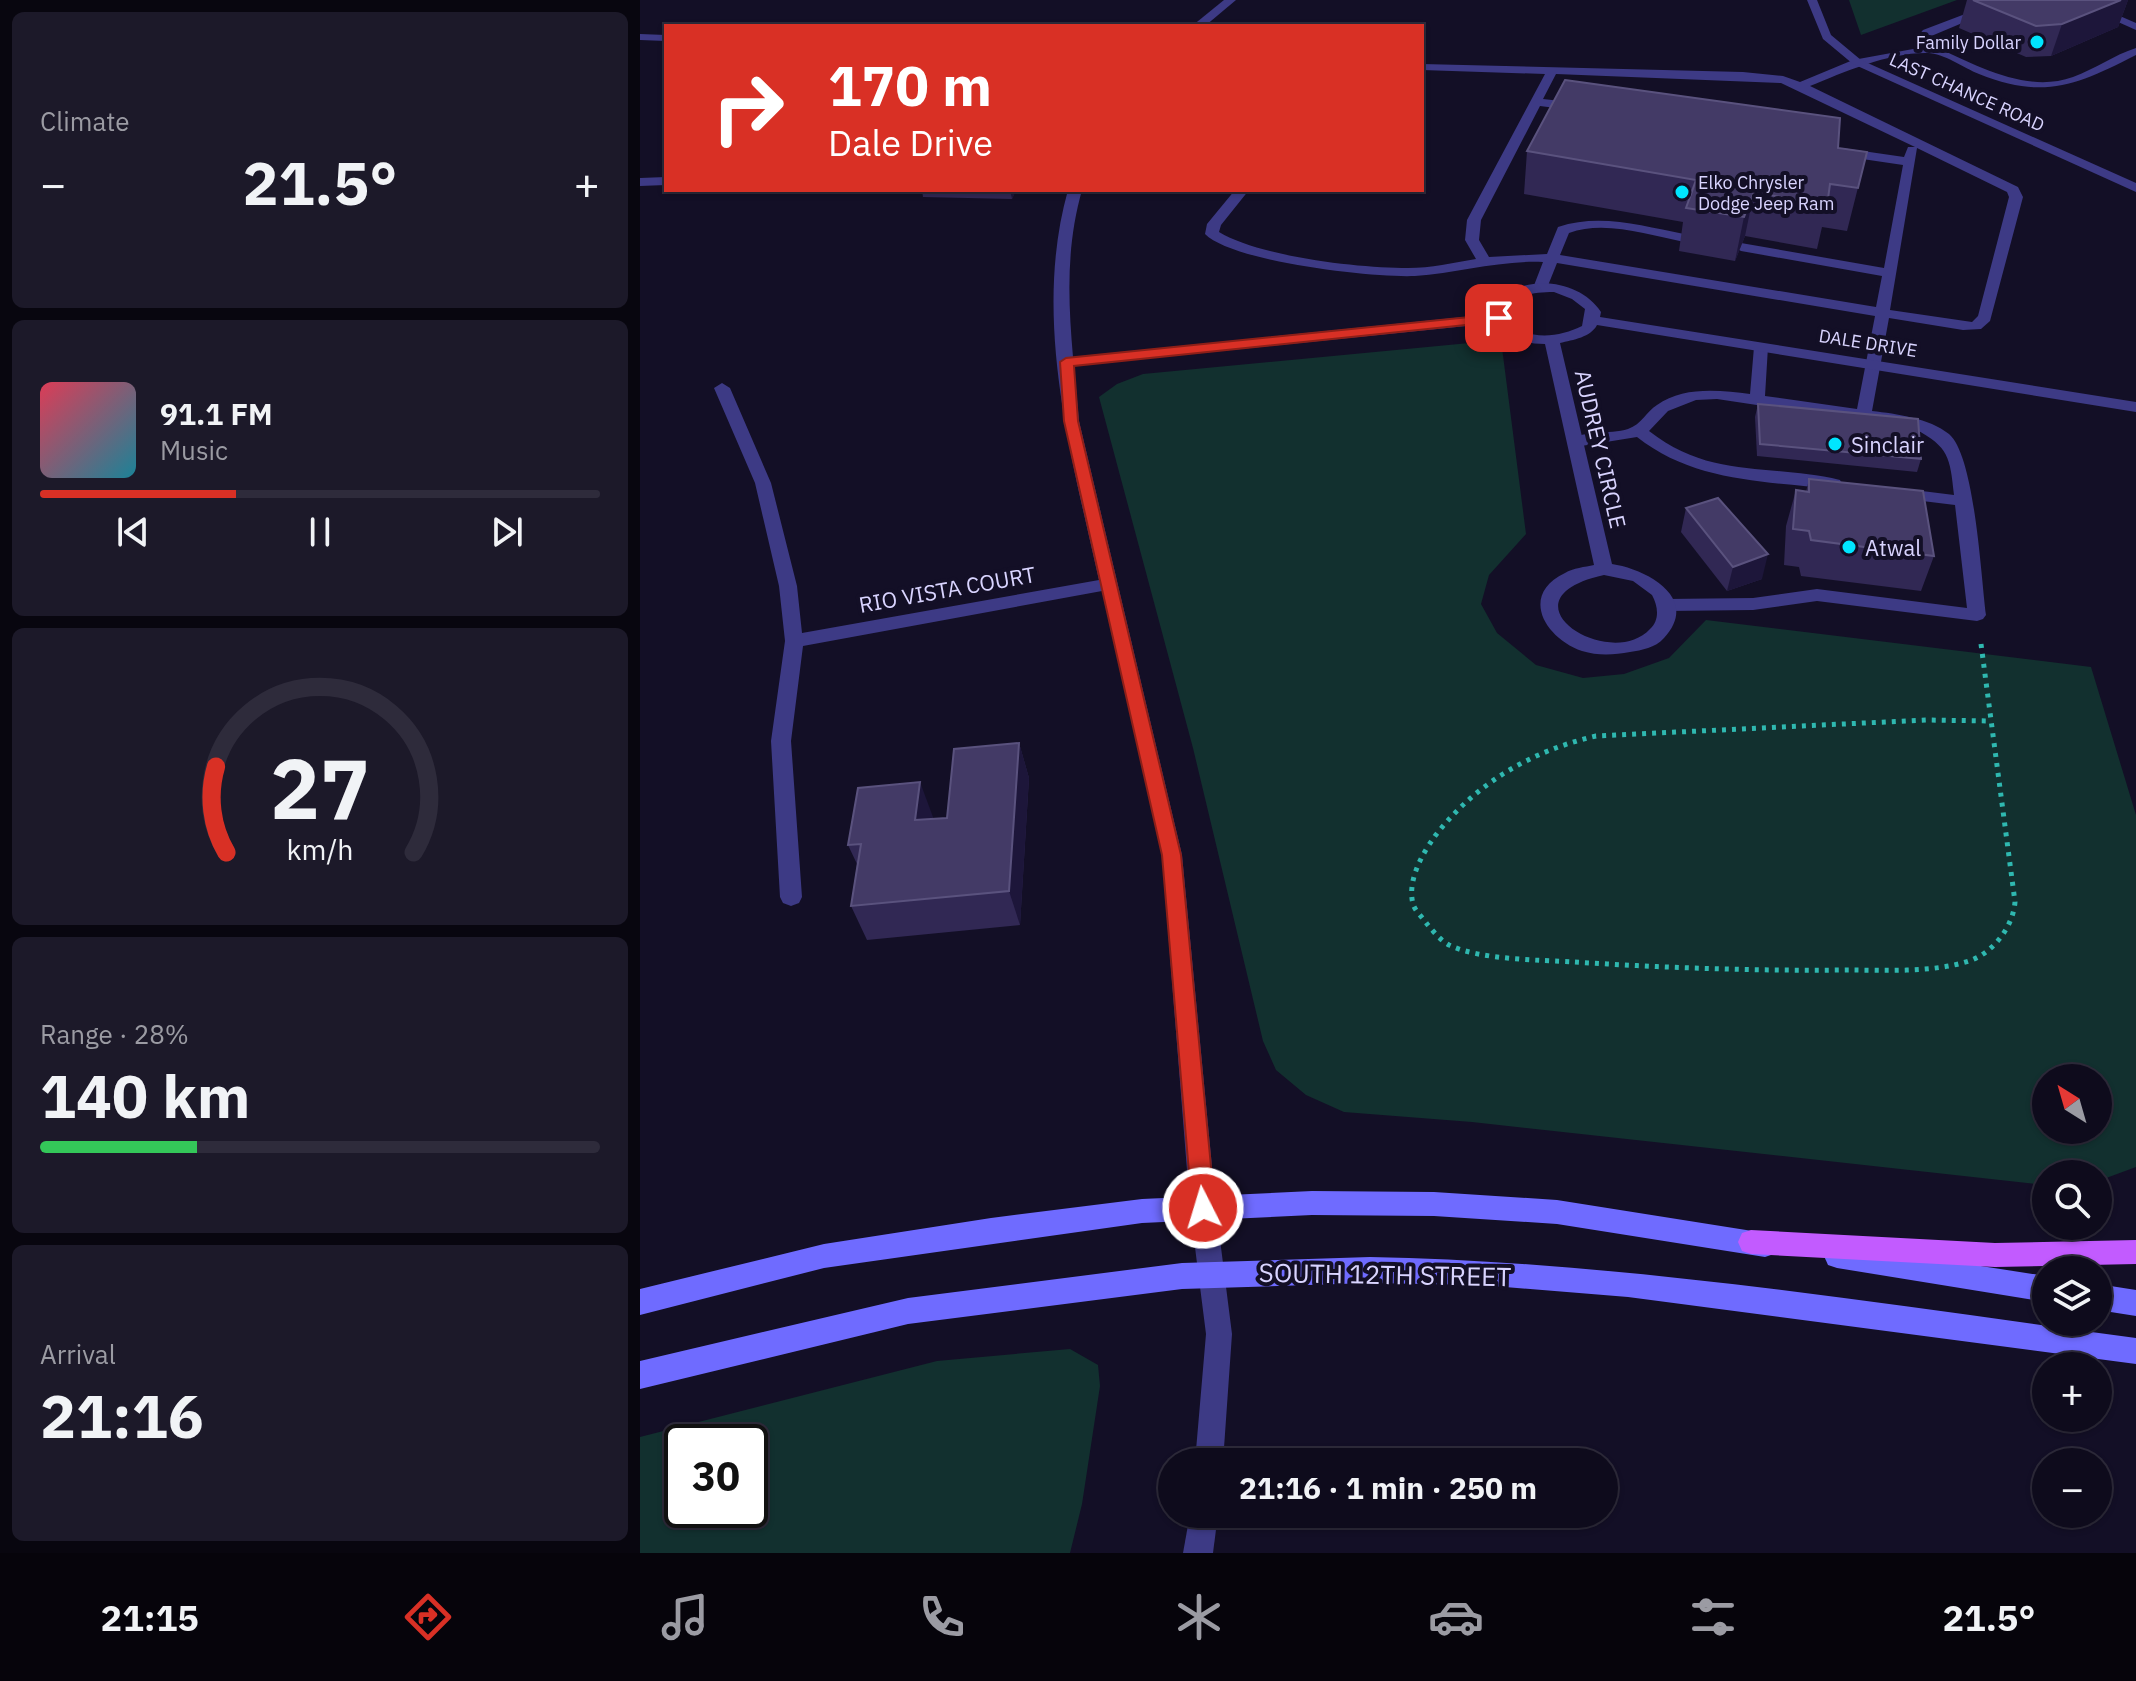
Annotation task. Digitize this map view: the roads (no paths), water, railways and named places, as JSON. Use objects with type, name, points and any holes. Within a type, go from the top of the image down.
[{"type":"main road","points":[[640,1302],[824,1256],[991,1230],[1142,1211],[1312,1203],[1434,1204],[1557,1212],[2032,1287]]},
{"type":"main road","points":[[1751,1242],[1995,1255],[2136,1252]]},
{"type":"main road","name":"SOUTH 12TH STREET","points":[[640,1375],[908,1311],[1213,1274],[1370,1270],[1481,1272],[1628,1284],[2136,1351]]},
{"type":"main road","points":[[2112,1299],[2136,1303]]},
{"type":"street","points":[[1201,24],[1231,0]]},
{"type":"street","name":"LAST CHANCE ROAD","points":[[1812,0],[1818,25],[1833,47],[1857,62],[2136,188]]},
{"type":"street","points":[[2012,0],[1927,32],[1923,40],[1931,49],[2011,82],[2047,85],[2064,84],[2136,51]]},
{"type":"street","points":[[2074,0],[2136,27]]},
{"type":"street","points":[[640,37],[664,38]]},
{"type":"street","points":[[1800,86],[1857,62],[1931,49]]},
{"type":"street","points":[[1240,192],[1214,224],[1212,234],[1219,241],[1238,248],[1390,272],[1413,272],[1520,255],[1552,258],[1970,327],[1982,323],[2016,197],[2013,190],[1800,86],[1783,80],[1743,76],[1424,67]]},
{"type":"street","points":[[1483,260],[1472,240],[1474,220],[1552,71]]},
{"type":"street","points":[[1535,102],[1590,109]]},
{"type":"street","points":[[1864,414],[1914,140]]},
{"type":"street","points":[[1835,151],[1910,162]]},
{"type":"street","points":[[640,182],[664,181]]},
{"type":"street","points":[[1074,192],[1064,229],[1060,288],[1071,421],[1172,855],[1203,1208],[1220,1343],[1210,1448]]},
{"type":"street","points":[[1540,288],[1563,230],[1582,223],[1684,238]]},
{"type":"street","points":[[1741,247],[1890,273]]},
{"type":"street","points":[[1540,288],[1554,288],[1580,297],[1594,312],[1594,320],[1580,334],[1552,340],[1524,336],[1504,325],[1499,318],[1499,309],[1512,294],[1540,288]]},
{"type":"street","points":[[1066,362],[1499,318]]},
{"type":"street","name":"DALE DRIVE","points":[[1594,320],[2136,407]]},
{"type":"street","name":"AUDREY CIRCLE","points":[[1552,340],[1604,569]]},
{"type":"street","points":[[1757,398],[1761,347]]},
{"type":"street","points":[[722,388],[763,483],[788,586],[794,641],[781,741],[791,897]]},
{"type":"street","points":[[1575,442],[1638,430],[1648,425],[1662,408],[1694,396],[1717,394],[1864,414],[1920,425],[1944,438],[1953,450],[1963,501],[1977,615],[1817,595],[1753,604],[1666,605]]},
{"type":"street","points":[[1638,430],[1678,458],[1715,470],[1846,486]]},
{"type":"street","points":[[1875,490],[1963,501]]},
{"type":"street","points":[[1604,569],[1637,576],[1660,593],[1666,605],[1667,619],[1660,632],[1647,642],[1629,649],[1587,647],[1555,627],[1548,613],[1548,599],[1554,586],[1567,577],[1604,569]]},
{"type":"street","name":"RIO VISTA COURT","points":[[794,641],[1108,584]]},
{"type":"street","points":[[1198,1553],[1202,1528]]},
{"type":"place","name":"Family Dollar","points":[[2037,42]]},
{"type":"place","name":"Elko Chrysler Dodge Jeep Ram","points":[[1682,192]]},
{"type":"place","name":"Sinclair","points":[[1835,444]]},
{"type":"place","name":"Atwal","points":[[1849,547]]}]
